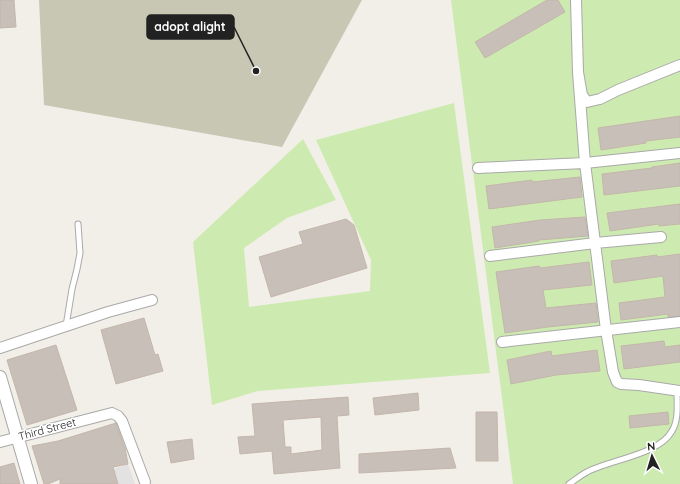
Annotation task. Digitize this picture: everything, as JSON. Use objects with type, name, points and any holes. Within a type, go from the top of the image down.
[{"type":"street","points":[[576,0],[578,72],[584,163],[613,372],[617,382],[621,384],[679,391]]},
{"type":"street","points":[[578,72],[582,95],[587,102],[600,99],[618,90],[680,65]]},
{"type":"street","points":[[478,168],[584,163],[680,152]]},
{"type":"street","points":[[490,256],[595,243],[661,237]]},
{"type":"street","points":[[0,348],[152,300]]},
{"type":"street","points":[[502,342],[680,322]]},
{"type":"street","points":[[0,377],[31,484]]},
{"type":"street","name":"Third Street","points":[[0,442],[112,413],[118,416],[122,421],[145,482]]},
{"type":"lane","points":[[66,326],[80,253],[78,224]]},
{"type":"lane","points":[[569,484],[587,471],[631,457],[659,444],[672,432],[675,424],[679,391]]},
{"type":"shaded area","points":[[39,0],[362,0],[282,147],[44,105]]},
{"type":"shaded area","points":[[128,464],[135,484],[69,484]]},
{"type":"green space","points":[[451,0],[680,0],[680,484],[513,484]]},
{"type":"green space","points":[[454,103],[490,373],[258,391],[212,405],[193,242],[303,139],[336,200],[287,218],[244,248],[249,307],[370,291],[371,260],[316,140]]},
{"type":"building","points":[[0,0],[14,0],[16,27],[0,28]]},
{"type":"building","points":[[547,0],[558,0],[565,12],[485,58],[475,42]]},
{"type":"building","points":[[680,116],[680,137],[646,141],[646,143],[601,150],[598,128]]},
{"type":"building","points":[[680,163],[680,186],[604,195],[602,174]]},
{"type":"building","points":[[580,177],[582,197],[489,209],[486,186],[532,180],[532,182]]},
{"type":"building","points":[[680,204],[680,224],[659,226],[659,224],[610,231],[607,213]]},
{"type":"building","points":[[585,217],[588,236],[539,240],[495,248],[492,227],[540,220]]},
{"type":"building","points":[[346,219],[354,225],[367,268],[271,297],[259,257],[303,244],[299,232]]},
{"type":"building","points":[[680,254],[680,316],[668,317],[668,314],[621,320],[619,303],[665,297],[663,276],[614,283],[611,261],[657,255],[657,257]]},
{"type":"building","points":[[589,262],[592,285],[543,290],[546,308],[596,303],[598,322],[505,333],[496,272],[539,266],[540,268]]},
{"type":"building","points":[[144,318],[155,355],[158,354],[163,371],[116,384],[101,330]]},
{"type":"building","points":[[664,341],[665,347],[680,345],[680,362],[624,369],[621,346]]},
{"type":"building","points":[[56,345],[77,410],[27,425],[7,360]]},
{"type":"building","points":[[597,350],[600,371],[556,375],[511,384],[507,360],[551,351],[552,356]]},
{"type":"building","points":[[418,393],[419,410],[375,415],[373,398]]},
{"type":"building","points":[[348,397],[349,415],[337,416],[340,468],[274,474],[272,451],[240,454],[238,437],[255,436],[252,404]],"holes":[[[321,417],[322,450],[291,454],[291,447],[285,447],[283,420]]]},
{"type":"building","points":[[476,412],[497,412],[498,461],[476,461]]},
{"type":"building","points":[[668,412],[669,424],[630,428],[629,416]]},
{"type":"building","points":[[116,423],[125,448],[128,464],[113,467],[118,484],[60,484],[60,479],[44,484],[32,446],[58,441]]},
{"type":"building","points":[[192,439],[194,459],[171,463],[167,442]]},
{"type":"building","points":[[450,448],[456,468],[359,473],[359,454]]},
{"type":"building","points":[[14,463],[20,484],[0,484],[0,467]]},
{"type":"place","name":"adopt alight","points":[[256,71]]}]
